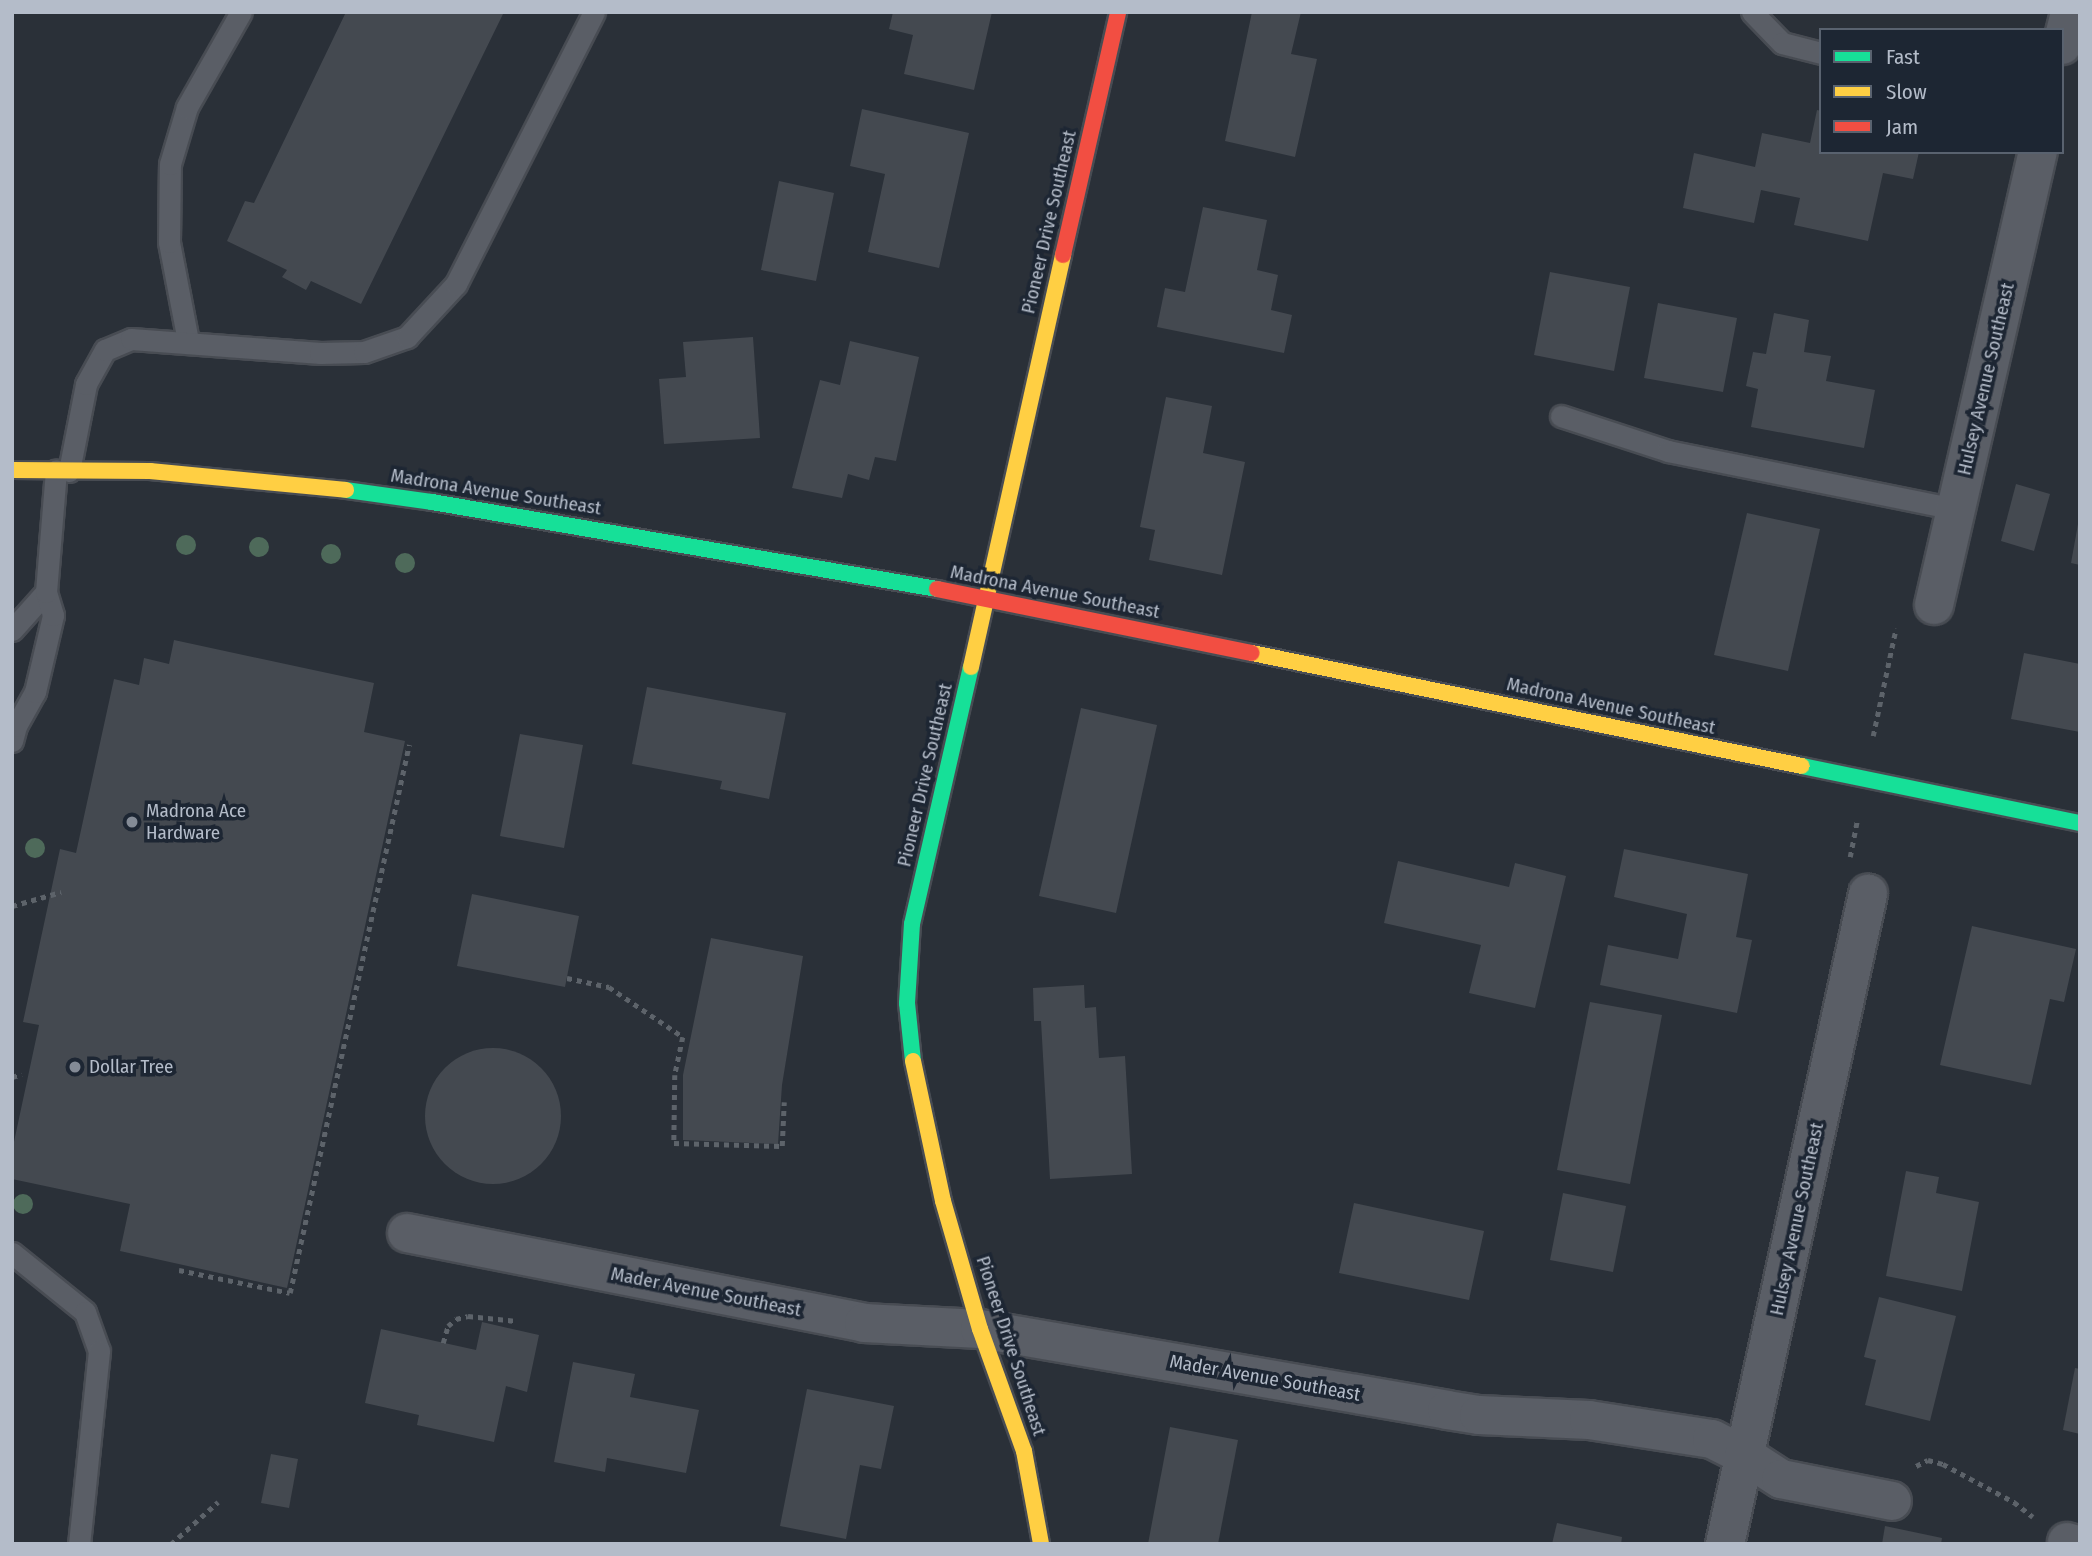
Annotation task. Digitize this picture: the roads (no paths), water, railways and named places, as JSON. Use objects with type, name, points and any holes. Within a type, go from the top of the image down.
[{"type":"main road","name":"Pioneer Drive Southeast","points":[[1041,1544],[1024,1451],[980,1329],[943,1201],[921,1105],[907,1003],[912,924],[939,817],[1118,12]]},
{"type":"main road","name":"Madrona Avenue Southeast","points":[[12,470],[150,471],[275,481],[432,502],[986,598],[2080,823]]},
{"type":"street","points":[[2064,37],[2070,12]]},
{"type":"street","name":"Hulsey Avenue Southeast","points":[[1934,605],[2038,154]]},
{"type":"street","name":"Hulsey Avenue Southeast","points":[[1725,1544],[1859,877]]},
{"type":"street","name":"Mader Avenue Southeast","points":[[407,1233],[864,1323],[980,1329],[1447,1410],[1626,1424],[1712,1439],[1744,1455],[1781,1479],[1892,1501]]},
{"type":"lane","points":[[188,341],[169,242],[170,164],[187,107],[242,12]]},
{"type":"lane","points":[[13,730],[35,692],[53,615],[46,592],[62,470],[86,384],[105,350],[131,339],[188,341],[320,353],[364,352],[407,337],[456,284],[593,12]]},
{"type":"lane","points":[[1752,12],[1782,43],[1819,52]]},
{"type":"lane","points":[[1561,416],[1668,451],[1956,509]]},
{"type":"lane","points":[[12,630],[46,592]]},
{"type":"lane","points":[[12,1253],[85,1312],[99,1350],[79,1544]]},
{"type":"place","name":"Madrona Ace Hardware","points":[[132,822]]},
{"type":"place","name":"Dollar Tree","points":[[75,1067]]}]
